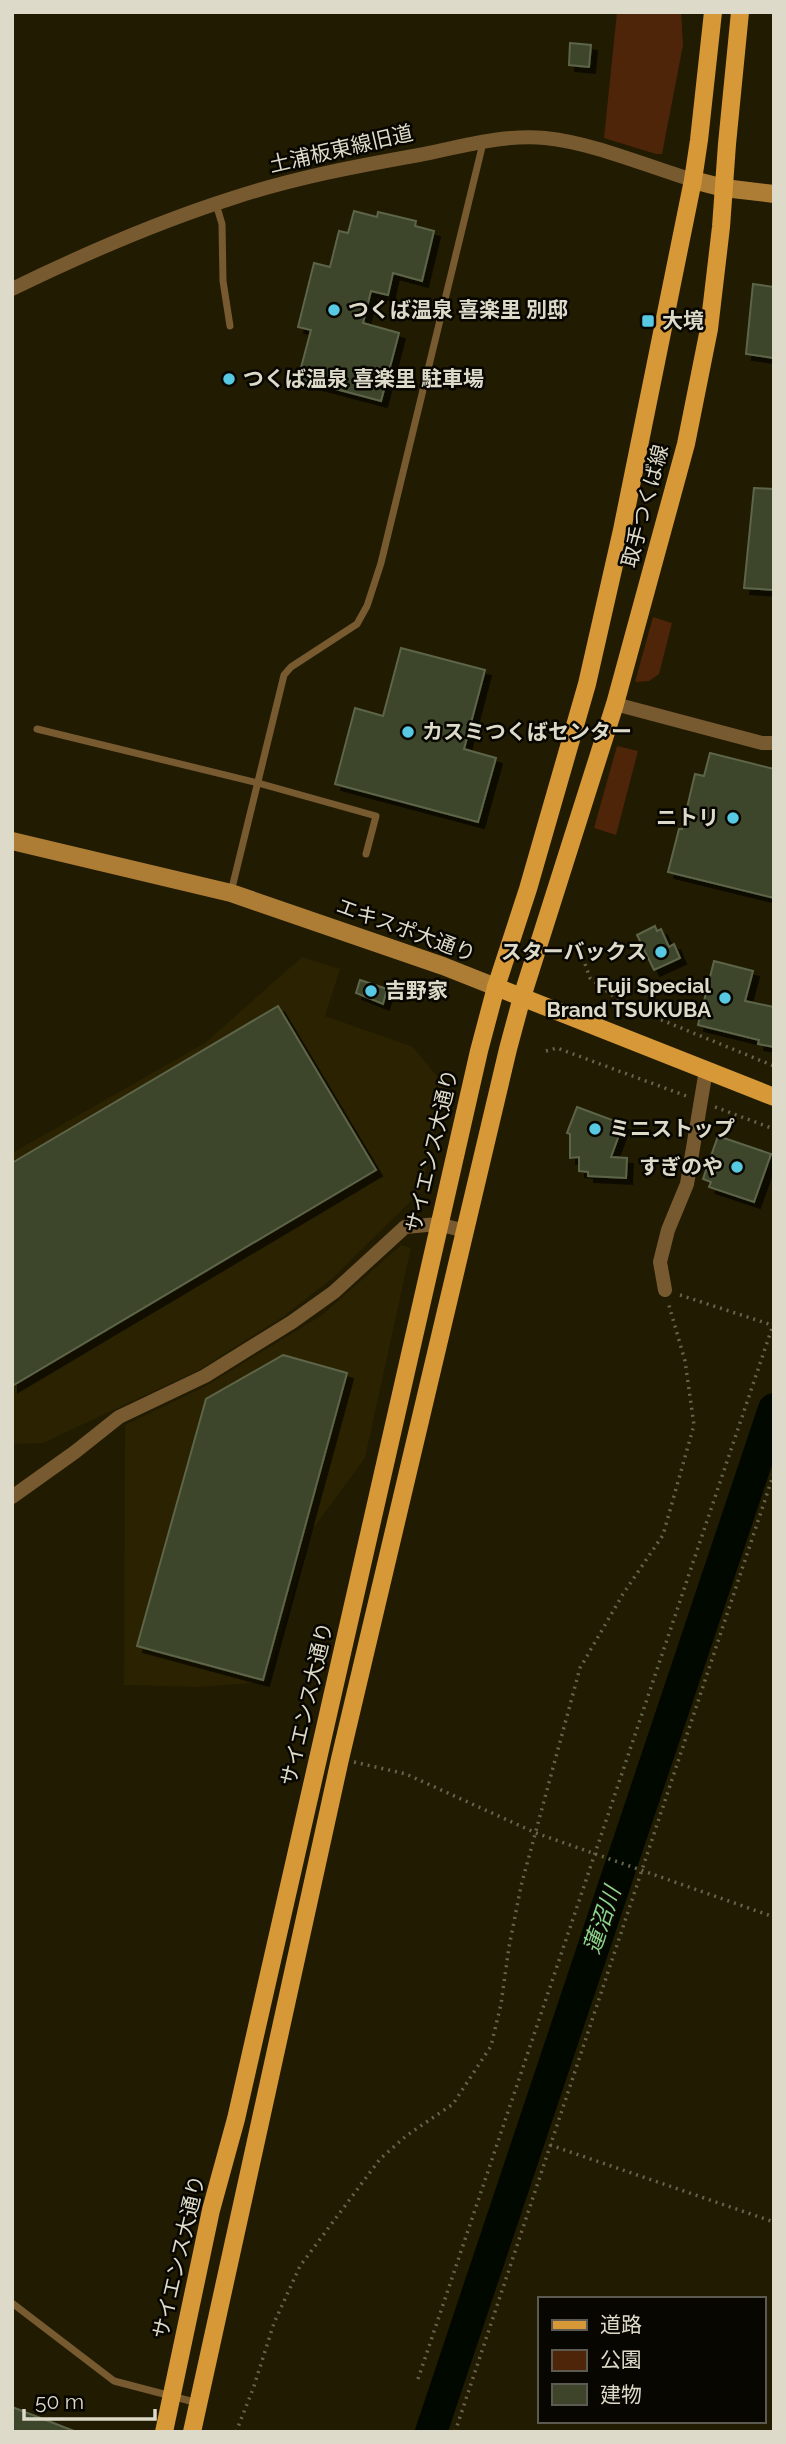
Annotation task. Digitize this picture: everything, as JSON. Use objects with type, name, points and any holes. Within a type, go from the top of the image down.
[{"type":"main road","name":"取手つくば線","points":[[496,987],[528,889],[587,684],[637,462],[693,180],[713,12]]},
{"type":"main road","name":"取手つくば線","points":[[522,997],[615,704],[686,444],[709,329],[740,12]]},
{"type":"main road","points":[[693,180],[724,188],[774,194]]},
{"type":"main road","name":"エキスポ大通り","points":[[12,841],[231,893],[418,957],[774,1097]]},
{"type":"main road","name":"サイエンス大通り","points":[[164,2432],[211,2210],[236,2119],[439,1224],[496,987]]},
{"type":"main road","points":[[191,2432],[340,1759],[522,997]]},
{"type":"street","name":"土浦板東線旧道","points":[[12,289],[114,243],[216,204],[311,177],[483,142],[544,138],[563,141],[693,180]]},
{"type":"street","points":[[615,704],[762,743],[774,743]]},
{"type":"street","points":[[665,1290],[660,1262],[668,1230],[687,1184],[706,1070]]},
{"type":"street","points":[[12,1497],[119,1417],[205,1376],[292,1322],[334,1292],[405,1227],[439,1224],[465,1231]]},
{"type":"lane","points":[[231,893],[284,675],[357,624],[367,606],[381,563],[483,142]]},
{"type":"lane","points":[[216,204],[222,224],[223,281],[230,326]]},
{"type":"lane","points":[[37,729],[258,783],[376,816],[366,854]]},
{"type":"lane","points":[[12,2303],[114,2381],[198,2403]]},
{"type":"path","points":[[585,964],[590,978],[625,1005],[774,1066]]},
{"type":"path","points":[[546,1051],[557,1048],[774,1129]]},
{"type":"path","points":[[418,2379],[773,1324],[665,1290]]},
{"type":"path","points":[[236,2432],[274,2323],[300,2266],[380,2159],[406,2136],[453,2104],[491,2046],[521,1886],[580,1668],[623,1594],[663,1535],[694,1425],[685,1361],[665,1290]]},
{"type":"path","points":[[455,2432],[639,1869],[774,1473]]},
{"type":"path","points":[[340,1759],[406,1774],[536,1833],[774,1917]]},
{"type":"path","points":[[550,2145],[774,2222]]},
{"type":"shaded area","points":[[302,957],[340,969],[325,1016],[413,1047],[444,1085],[421,1191],[333,1278],[284,1316],[199,1370],[43,1443],[12,1444],[12,1153],[205,1043]]},
{"type":"shaded area","points":[[401,1245],[411,1248],[365,1458],[312,1530],[266,1682],[198,1687],[124,1685],[125,1425],[204,1387],[322,1315]]},
{"type":"green space","points":[[617,12],[681,12],[683,45],[662,154],[604,138]]},
{"type":"green space","points":[[653,617],[672,623],[659,674],[649,681],[635,682]]},
{"type":"green space","points":[[617,746],[638,751],[616,835],[594,828]]},
{"type":"building","points":[[570,43],[591,45],[589,67],[569,65]]},
{"type":"building","name":"つくば温泉 喜楽里 別邸","points":[[354,211],[377,217],[378,212],[416,221],[415,226],[434,231],[422,281],[393,273],[388,295],[371,291],[363,323],[399,333],[381,401],[298,379],[311,330],[298,327],[314,263],[330,267],[339,231],[348,233]]},
{"type":"building","points":[[753,284],[774,287],[774,358],[746,354]]},
{"type":"building","points":[[754,488],[774,489],[774,590],[744,588]]},
{"type":"building","name":"カスミつくばセンター","points":[[401,648],[485,670],[464,749],[496,758],[478,822],[335,784],[355,708],[383,716]]},
{"type":"building","name":"ニトリ","points":[[710,753],[774,769],[774,898],[668,872],[695,774],[704,776]]},
{"type":"building","name":"スターバックス","points":[[655,926],[657,931],[661,929],[669,947],[674,944],[680,958],[654,970],[637,935]]},
{"type":"building","name":"Fuji Special Brand TSUKUBA","points":[[714,961],[753,971],[745,1001],[774,1007],[774,1047],[758,1044],[759,1040],[698,1025]]},
{"type":"building","name":"吉野家","points":[[360,980],[387,989],[383,1004],[356,993]]},
{"type":"building","points":[[278,1006],[376,1170],[12,1386],[12,1163]]},
{"type":"building","points":[[577,1107],[623,1124],[611,1157],[627,1158],[626,1178],[588,1176],[588,1172],[579,1171],[579,1157],[570,1158],[570,1134],[567,1133]]},
{"type":"building","name":"すぎのや","points":[[718,1136],[771,1154],[754,1202],[709,1187],[711,1182],[703,1179]]},
{"type":"building","points":[[283,1355],[347,1373],[263,1680],[137,1646],[206,1399]]},
{"type":"building","points":[[12,2407],[74,2431],[74,2432],[12,2432]]},
{"type":"waterway","name":"蓮沼川","points":[[431,2432],[774,1409]]},
{"type":"place","name":"つくば温泉 喜楽里 別邸","points":[[334,310]]},
{"type":"place","name":"大境","points":[[648,321]]},
{"type":"place","name":"つくば温泉 喜楽里 駐車場","points":[[229,379]]},
{"type":"place","name":"カスミつくばセンター","points":[[408,732]]},
{"type":"place","name":"ニトリ","points":[[733,818]]},
{"type":"place","name":"スターバックス","points":[[661,952]]},
{"type":"place","name":"吉野家","points":[[371,991]]},
{"type":"place","name":"Fuji Special Brand TSUKUBA","points":[[725,998]]},
{"type":"place","name":"ミニストップ","points":[[595,1129]]},
{"type":"place","name":"すぎのや","points":[[737,1167]]}]
